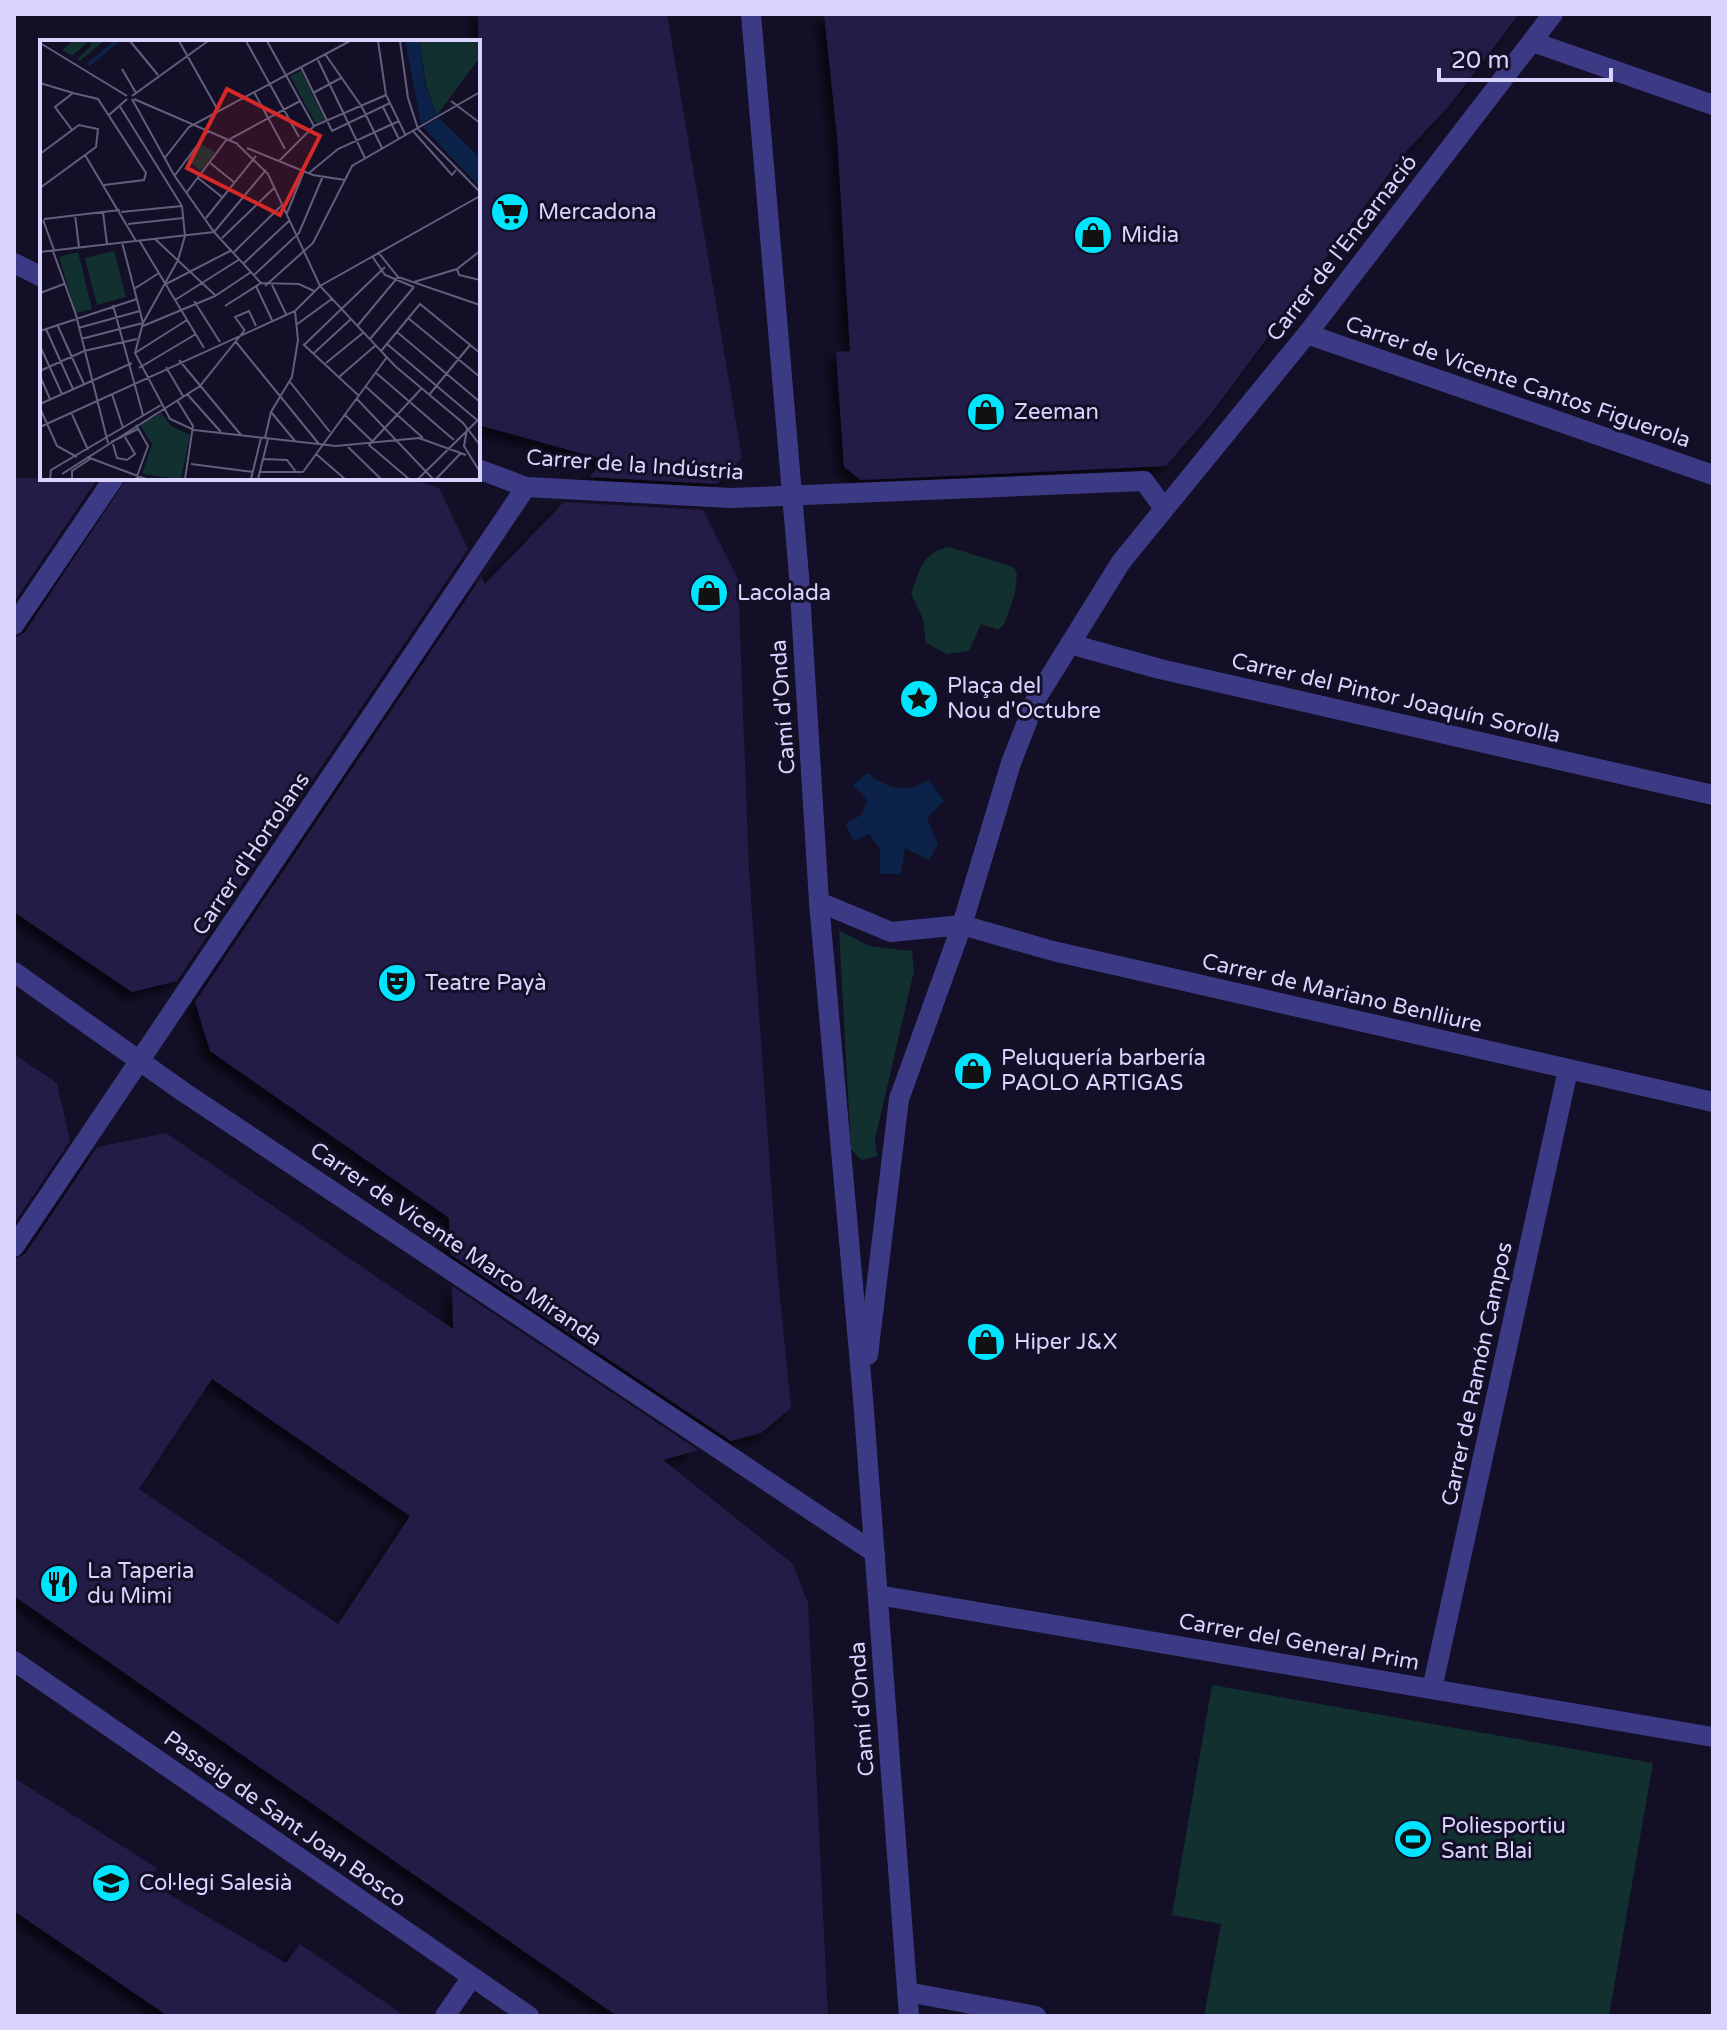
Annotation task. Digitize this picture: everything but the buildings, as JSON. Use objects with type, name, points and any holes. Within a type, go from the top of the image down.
[{"type":"street","name":"Camí d'Onda","points":[[751,14],[819,902],[863,1398],[909,2016]]},
{"type":"street","name":"Carrer de l'Encarnació","points":[[1163,507],[1307,334],[1553,14]]},
{"type":"street","points":[[1533,42],[1713,105]]},
{"type":"street","points":[[14,263],[40,276]]},
{"type":"street","name":"Carrer de Vicente Cantos Figuerola","points":[[1307,334],[1713,475]]},
{"type":"street","name":"Carrer de la Indústria","points":[[480,470],[526,487],[731,498],[790,495]]},
{"type":"street","points":[[14,625],[113,480]]},
{"type":"street","points":[[790,495],[1144,481],[1163,507],[1121,562],[1036,699],[1011,763],[962,925],[891,932],[819,902]]},
{"type":"street","name":"Carrer d'Hortolans","points":[[14,1247],[526,487]]},
{"type":"street","name":"Carrer del Pintor Joaquín Sorolla","points":[[1070,644],[1160,669],[1713,795]]},
{"type":"street","name":"Camí d'Onda","points":[[863,1398],[899,1099],[962,925]]},
{"type":"street","name":"Carrer de Mariano Benlliure","points":[[962,925],[1053,951],[1713,1102]]},
{"type":"street","name":"Carrer de Vicente Marco Miranda","points":[[14,972],[140,1062],[875,1553]]},
{"type":"street","name":"Carrer de Ramón Campos","points":[[1432,1689],[1568,1070]]},
{"type":"street","name":"Carrer del General Prim","points":[[878,1595],[1713,1737]]},
{"type":"street","name":"Passeig de Sant Joan Bosco","points":[[14,1661],[529,2016]]},
{"type":"street","points":[[445,2016],[472,1977]]},
{"type":"street","points":[[907,1992],[1036,2016]]},
{"type":"green space","points":[[949,547],[1013,567],[1017,574],[1015,593],[1005,623],[998,630],[981,624],[969,651],[947,654],[926,643],[923,619],[911,593],[928,558],[940,549]]},
{"type":"green space","points":[[839,930],[869,946],[912,951],[914,971],[875,1139],[877,1156],[861,1160],[851,1149]]},
{"type":"green space","name":"Poliesportiu Sant Blai","points":[[1212,1685],[1653,1763],[1609,2016],[1204,2016],[1221,1924],[1172,1915]]},
{"type":"water","points":[[867,773],[896,788],[920,785],[929,780],[944,801],[927,818],[938,844],[929,860],[905,848],[901,874],[880,874],[880,849],[869,834],[853,841],[846,824],[862,814],[867,800],[853,785]]},
{"type":"place","name":"Mercadona","points":[[510,212]]},
{"type":"place","name":"Midia","points":[[1093,235]]},
{"type":"place","name":"Zeeman","points":[[986,412]]},
{"type":"place","name":"Lacolada","points":[[709,593]]},
{"type":"place","name":"Plaça del Nou d'Octubre","points":[[919,699]]},
{"type":"place","name":"Teatre Payà","points":[[397,983]]},
{"type":"place","name":"Peluquería barbería PAOLO ARTIGAS","points":[[973,1071]]},
{"type":"place","name":"Hiper J&X","points":[[986,1342]]},
{"type":"place","name":"La Taperia du Mimi","points":[[59,1584]]},
{"type":"place","name":"Poliesportiu Sant Blai","points":[[1413,1839]]},
{"type":"place","name":"Col·legi Salesià","points":[[111,1883]]}]
